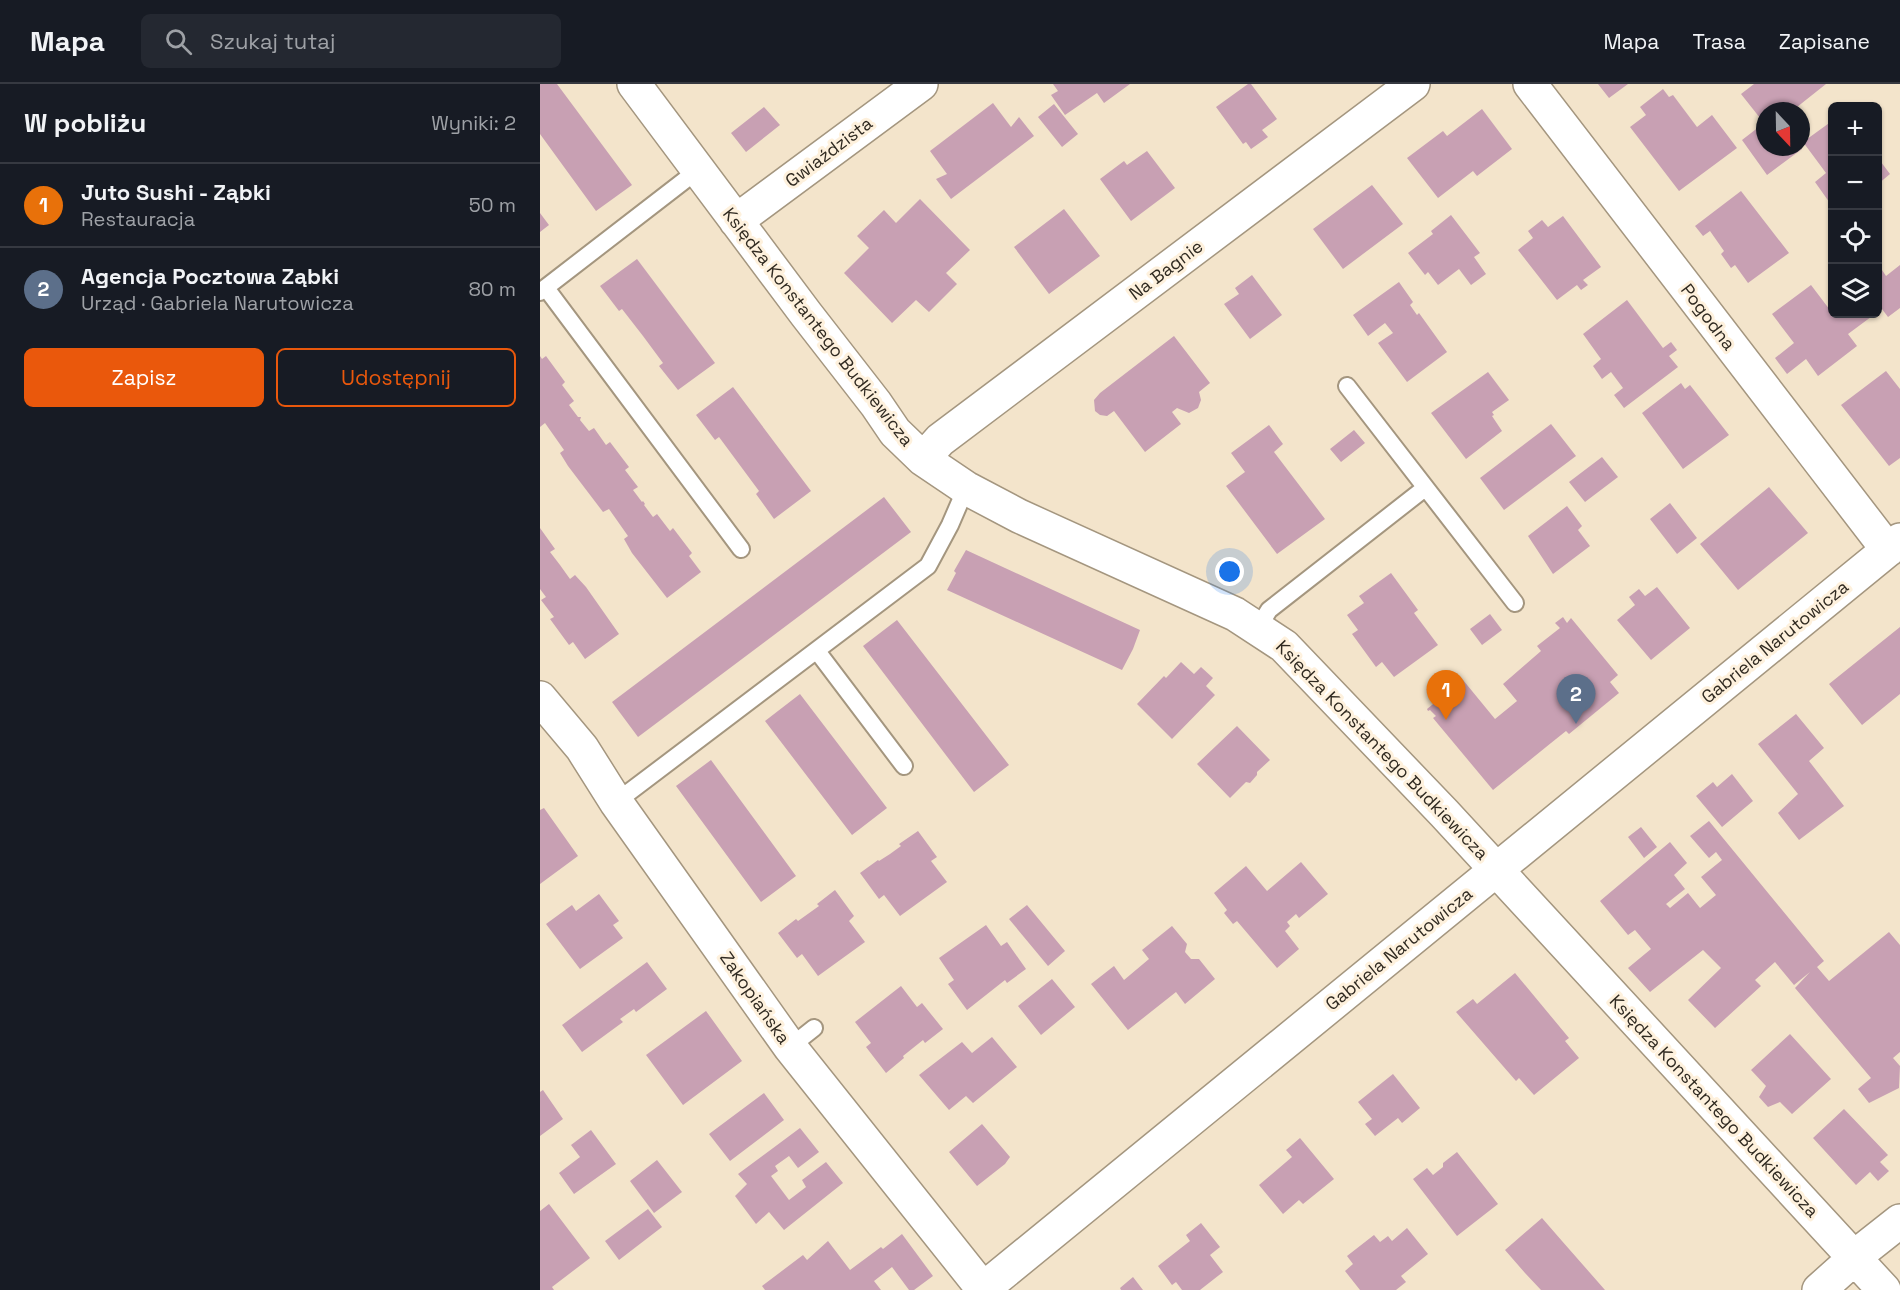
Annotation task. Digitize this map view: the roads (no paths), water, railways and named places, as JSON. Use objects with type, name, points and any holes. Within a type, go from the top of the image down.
[{"type":"street","name":"Księdza Konstantego Budkiewicza","points":[[634,84],[895,432],[922,459],[966,488],[1045,528],[1207,600],[1272,636],[1298,660],[1497,870],[1884,1290]]},
{"type":"street","name":"Gwiaździsta","points":[[736,221],[921,84]]},
{"type":"street","name":"Na Bagnie","points":[[922,459],[940,440],[1413,84]]},
{"type":"street","name":"Pogodna","points":[[1530,84],[1894,545]]},
{"type":"street","name":"Gabriela Narutowicza","points":[[982,1289],[1894,545]]},
{"type":"street","name":"Zakopiańska","points":[[540,698],[582,748],[616,802],[802,1037],[982,1289]]},
{"type":"street","points":[[1819,1290],[1900,1221]]},
{"type":"lane","points":[[698,170],[543,290],[741,549]]},
{"type":"lane","points":[[1347,386],[1515,603]]},
{"type":"lane","points":[[616,802],[928,566],[950,525],[966,488]]},
{"type":"lane","points":[[1258,628],[1269,610],[1425,488]]},
{"type":"lane","points":[[817,651],[904,766]]},
{"type":"place","name":"Juto Sushi - Ząbki","points":[[1446,720]]},
{"type":"place","name":"Agencja Pocztowa Ząbki","points":[[1576,724]]}]
